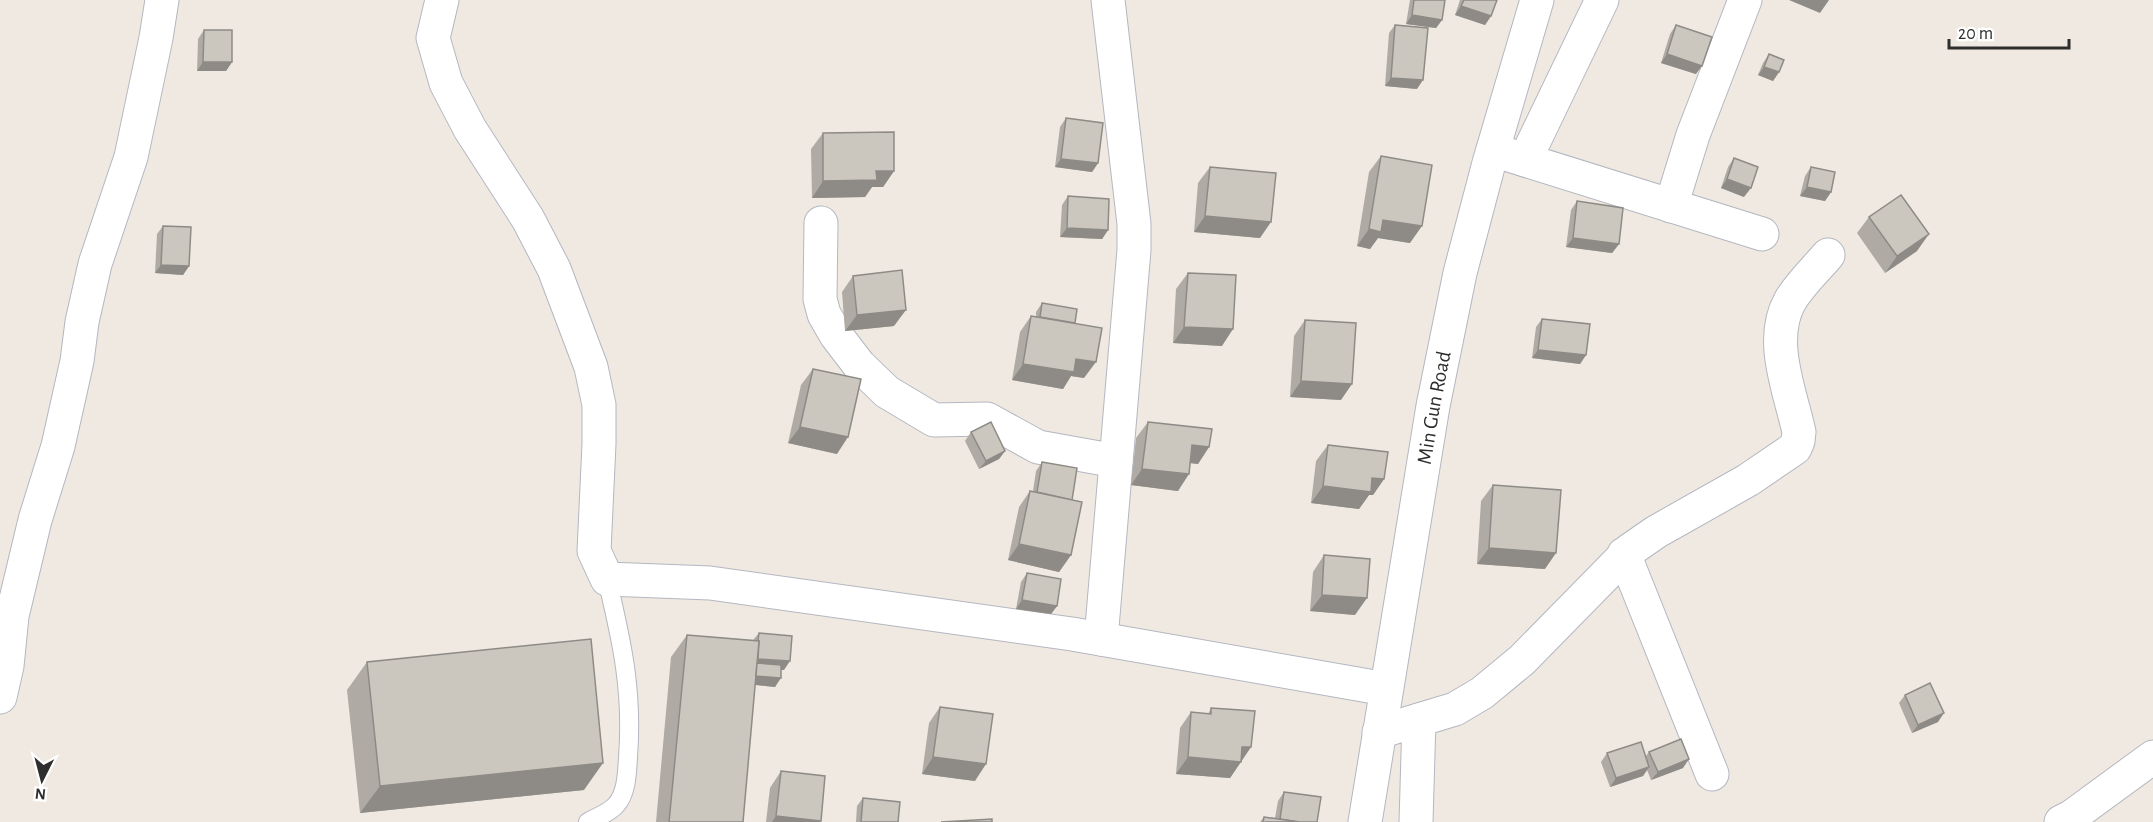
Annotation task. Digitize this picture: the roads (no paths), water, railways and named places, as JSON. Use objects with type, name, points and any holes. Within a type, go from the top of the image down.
[{"type":"street","points":[[0,697],[7,666],[15,605],[35,520],[58,447],[95,264],[131,157],[162,0]]},
{"type":"street","points":[[442,0],[433,38],[446,83],[470,129],[528,219],[554,269],[591,367],[598,405],[599,444],[594,551],[607,579],[710,583],[1101,639],[1386,689]]},
{"type":"street","points":[[1101,639],[1134,250],[1134,224],[1108,0]]},
{"type":"street","name":"Min Gun Road","points":[[1365,822],[1434,397],[1460,273],[1537,0]]},
{"type":"street","points":[[1525,160],[1602,0]]},
{"type":"street","points":[[1671,206],[1693,135],[1745,0]]},
{"type":"street","points":[[1493,150],[1762,234]]},
{"type":"street","points":[[821,223],[820,299],[824,314],[836,335],[859,365],[887,392],[934,420],[987,419],[1038,447],[1116,461]]},
{"type":"street","points":[[1379,732],[1455,709],[1482,693],[1522,660],[1624,554],[1656,532],[1748,480],[1795,448],[1799,432],[1780,353],[1781,324],[1790,301],[1828,255]]},
{"type":"street","points":[[1624,554],[1712,774]]},
{"type":"street","points":[[1416,822],[1419,720]]},
{"type":"street","points":[[2061,822],[2153,757]]},
{"type":"lane","points":[[588,822],[615,806],[623,793],[627,770],[630,700],[624,651],[607,579]]}]
